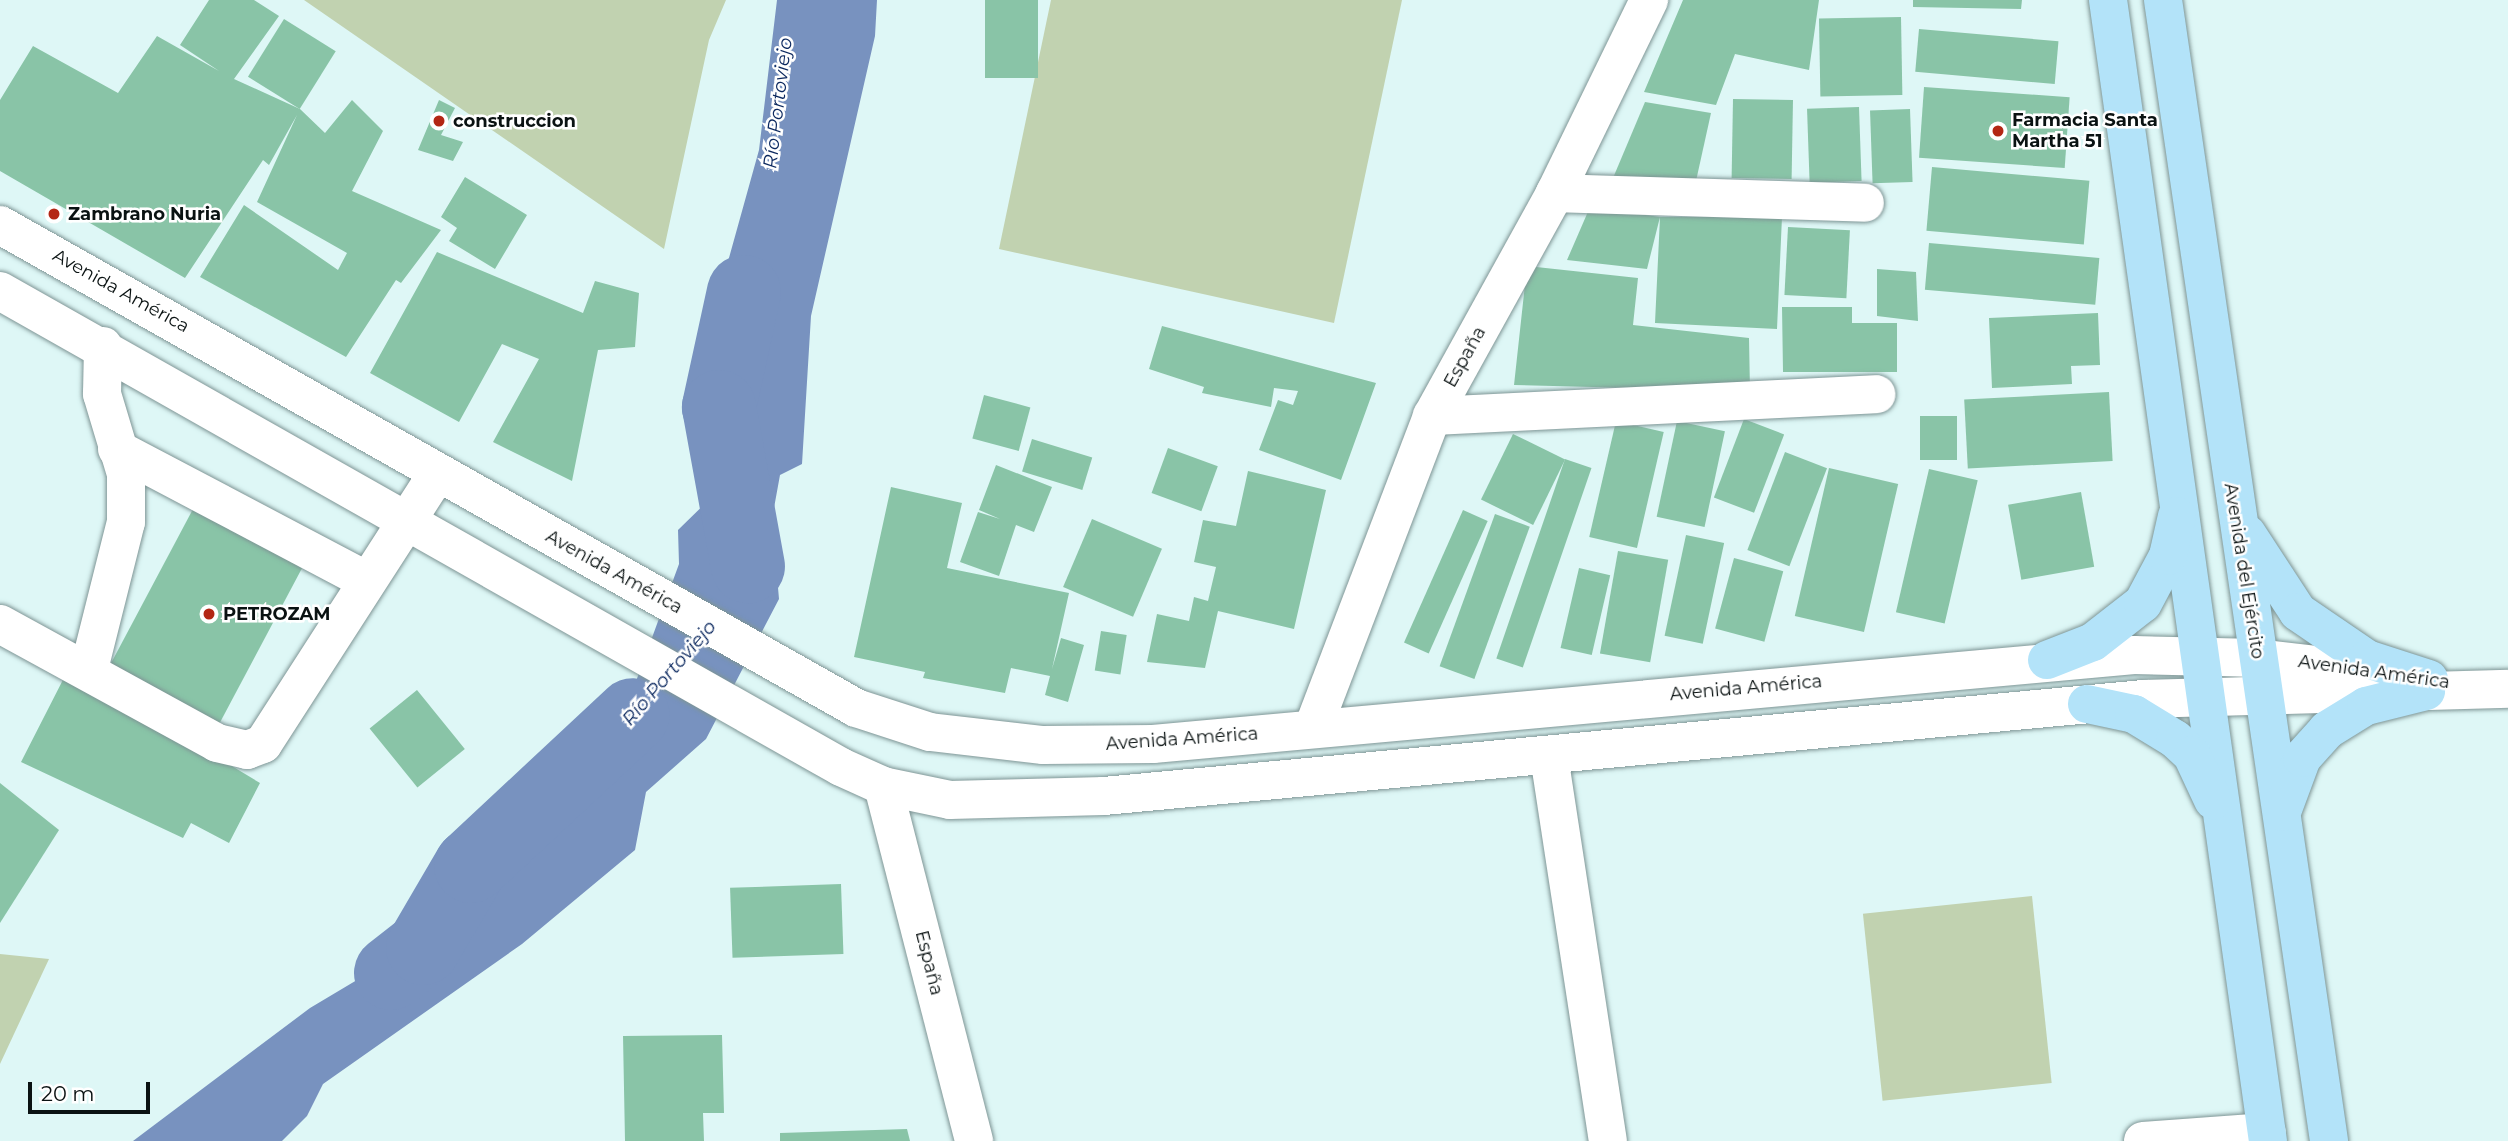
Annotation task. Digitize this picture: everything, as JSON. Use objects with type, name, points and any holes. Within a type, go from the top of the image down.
[{"type":"main road","points":[[2108,0],[2209,695],[2268,1136]]},
{"type":"main road","name":"Avenida del Ejército","points":[[2163,0],[2232,494],[2329,1141]]},
{"type":"main road","points":[[2232,494],[2257,557],[2298,612],[2367,659],[2428,685]]},
{"type":"main road","points":[[2047,660],[2093,642],[2143,603],[2168,556],[2180,496]]},
{"type":"main road","points":[[2281,818],[2302,758],[2326,730],[2366,706],[2428,685]]},
{"type":"main road","points":[[2087,704],[2134,714],[2192,755],[2229,849]]},
{"type":"street","name":"España","points":[[1313,728],[1432,416],[1555,193],[1649,0]]},
{"type":"street","points":[[1555,193],[1865,203]]},
{"type":"street","name":"Avenida América","points":[[0,225],[856,708],[930,732],[1043,745],[1153,744],[2047,660],[2203,655],[2259,676],[2499,689]]},
{"type":"street","name":"Avenida América","points":[[0,291],[103,346],[405,522],[841,767],[883,786],[950,800],[1035,802],[2087,704],[2209,695],[2259,676]]},
{"type":"street","points":[[89,669],[126,522],[126,474],[102,394],[103,346]]},
{"type":"street","points":[[1432,416],[1876,394]]},
{"type":"street","points":[[117,449],[365,580]]},
{"type":"street","points":[[0,624],[89,669],[217,743],[247,750],[263,744],[365,580],[438,472]]},
{"type":"street","points":[[1549,756],[1608,1141]]},
{"type":"street","name":"España","points":[[883,786],[974,1141]]},
{"type":"street","points":[[2143,1141],[2268,1136]]},
{"type":"green space","points":[[304,0],[726,0],[709,40],[664,249]]},
{"type":"green space","points":[[1051,0],[1402,0],[1334,323],[999,249]]},
{"type":"green space","points":[[2032,896],[2052,1083],[1883,1101],[1863,914]]},
{"type":"green space","points":[[0,954],[49,959],[0,1064]]},
{"type":"water","points":[[777,0],[877,0],[875,36],[811,316],[802,464],[780,475],[772,519],[779,599],[706,739],[646,792],[635,850],[522,944],[323,1084],[307,1116],[282,1141],[133,1141],[310,1008],[362,977],[409,928],[520,842],[550,814],[571,757],[631,695],[679,564],[678,530],[720,489],[741,445],[734,410],[702,355],[759,150]]},
{"type":"building","points":[[209,0],[254,0],[279,16],[234,79],[300,109],[325,133],[352,100],[383,131],[352,191],[441,230],[401,283],[396,280],[346,357],[200,277],[244,205],[338,270],[347,253],[257,202],[297,115],[269,165],[263,160],[185,278],[0,171],[0,100],[33,46],[118,93],[157,36],[219,71],[180,45]]},
{"type":"building","points":[[985,0],[1038,0],[1038,78],[985,78]]},
{"type":"building","points":[[1683,0],[1819,0],[1809,70],[1735,54],[1716,105],[1644,92]]},
{"type":"building","points":[[1913,0],[2022,0],[2021,9],[1913,7]]},
{"type":"building","points":[[1901,17],[1902,95],[1820,96],[1819,18]]},
{"type":"building","points":[[284,19],[336,51],[300,109],[248,77]]},
{"type":"building","points":[[1919,29],[2058,41],[2055,84],[1915,72]]},
{"type":"building","points":[[1924,87],[2070,97],[2065,168],[1919,158]]},
{"type":"building","points":[[1733,99],[1793,100],[1792,179],[1732,178]]},
{"type":"building","name":"construccion","points":[[439,100],[455,108],[441,135],[463,142],[453,161],[418,150]]},
{"type":"building","points":[[1645,102],[1711,113],[1696,181],[1613,178]]},
{"type":"building","points":[[1859,107],[1862,181],[1810,183],[1807,109]]},
{"type":"building","points":[[1910,109],[1913,182],[1873,183],[1870,110]]},
{"type":"building","points":[[1932,167],[2089,181],[2084,245],[1926,231]]},
{"type":"building","points":[[465,177],[527,215],[495,269],[449,241],[457,228],[441,217]]},
{"type":"building","points":[[1590,207],[1660,217],[1647,269],[1567,260]]},
{"type":"building","points":[[1660,217],[1782,217],[1777,329],[1655,323]]},
{"type":"building","points":[[1788,227],[1850,230],[1846,298],[1784,295]]},
{"type":"building","points":[[1929,243],[2099,258],[2095,305],[1925,290]]},
{"type":"building","points":[[437,252],[583,313],[595,281],[639,293],[635,347],[598,350],[572,481],[493,442],[539,359],[502,344],[459,422],[370,373]]},
{"type":"building","points":[[1527,266],[1638,278],[1633,325],[1749,338],[1750,391],[1514,385]]},
{"type":"building","points":[[1877,269],[1916,272],[1918,321],[1877,316]]},
{"type":"building","points":[[1782,307],[1852,307],[1852,323],[1897,323],[1897,372],[1783,372]]},
{"type":"building","points":[[2098,313],[2100,365],[2071,366],[2072,384],[1992,388],[1989,318]]},
{"type":"building","points":[[1162,326],[1376,383],[1341,480],[1259,450],[1278,400],[1293,405],[1298,391],[1274,388],[1271,407],[1202,393],[1204,387],[1149,369]]},
{"type":"building","points":[[2109,392],[2113,461],[1968,468],[1964,400]]},
{"type":"building","points":[[984,395],[1030,407],[1019,451],[972,438]]},
{"type":"building","points":[[1920,416],[1957,416],[1957,460],[1920,460]]},
{"type":"building","points":[[1744,419],[1784,434],[1754,513],[1714,497]]},
{"type":"building","points":[[1616,421],[1664,432],[1637,548],[1589,537]]},
{"type":"building","points":[[1677,421],[1725,431],[1705,527],[1657,517]]},
{"type":"building","points":[[1513,434],[1565,459],[1533,525],[1481,500]]},
{"type":"building","points":[[1032,439],[1092,457],[1082,490],[1022,472]]},
{"type":"building","points":[[1168,448],[1218,466],[1201,511],[1152,493]]},
{"type":"building","points":[[1785,452],[1827,468],[1789,566],[1747,550]]},
{"type":"building","points":[[1565,459],[1591,468],[1523,668],[1496,659]]},
{"type":"building","points":[[996,465],[1052,487],[1034,532],[1016,525],[999,576],[960,562],[978,512],[1000,519],[979,510]]},
{"type":"building","points":[[1829,468],[1898,484],[1864,632],[1795,616]]},
{"type":"building","points":[[1929,469],[1978,480],[1945,623],[1896,612]]},
{"type":"building","points":[[1248,471],[1326,490],[1294,629],[1218,611],[1205,668],[1147,662],[1157,614],[1189,621],[1194,597],[1208,601],[1216,567],[1194,562],[1203,520],[1236,526]]},
{"type":"building","points":[[891,487],[962,503],[947,568],[1069,593],[1052,669],[1061,638],[1084,645],[1068,702],[1045,695],[1050,676],[1011,668],[1005,693],[923,678],[925,672],[854,657]]},
{"type":"building","points":[[2081,492],[2094,567],[2021,580],[2008,505]]},
{"type":"building","name":"PETROZAM","points":[[201,494],[310,552],[214,733],[105,675]]},
{"type":"building","points":[[1463,510],[1488,521],[1429,653],[1404,642]]},
{"type":"building","points":[[1495,514],[1530,527],[1474,679],[1440,666]]},
{"type":"building","points":[[1092,519],[1162,549],[1133,617],[1063,587]]},
{"type":"building","points":[[1686,535],[1724,543],[1703,644],[1665,636]]},
{"type":"building","points":[[1618,551],[1668,560],[1650,662],[1600,653]]},
{"type":"building","points":[[1734,558],[1783,571],[1764,642],[1715,629]]},
{"type":"building","points":[[1579,568],[1610,575],[1592,655],[1561,648]]},
{"type":"building","points":[[1101,631],[1127,635],[1120,675],[1095,671]]},
{"type":"building","points":[[69,668],[260,783],[229,843],[191,823],[183,838],[21,762]]},
{"type":"building","points":[[417,690],[465,749],[417,787],[370,728]]},
{"type":"building","points":[[0,783],[59,830],[0,923]]},
{"type":"building","points":[[841,884],[843,954],[733,958],[730,888]]},
{"type":"building","points":[[722,1035],[724,1113],[703,1113],[704,1141],[625,1141],[623,1036]]},
{"type":"building","points":[[907,1129],[910,1141],[780,1141],[780,1133]]},
{"type":"waterway","name":"Río Portoviejo","points":[[744,292],[719,407],[748,566]]},
{"type":"waterway","name":"Río Portoviejo","points":[[391,973],[423,948],[471,866],[633,715]]},
{"type":"place","name":"construccion","points":[[439,121]]},
{"type":"place","name":"Farmacia Santa Martha 51","points":[[1998,131]]},
{"type":"place","name":"Zambrano Nuria","points":[[54,214]]},
{"type":"place","name":"PETROZAM","points":[[209,614]]}]
